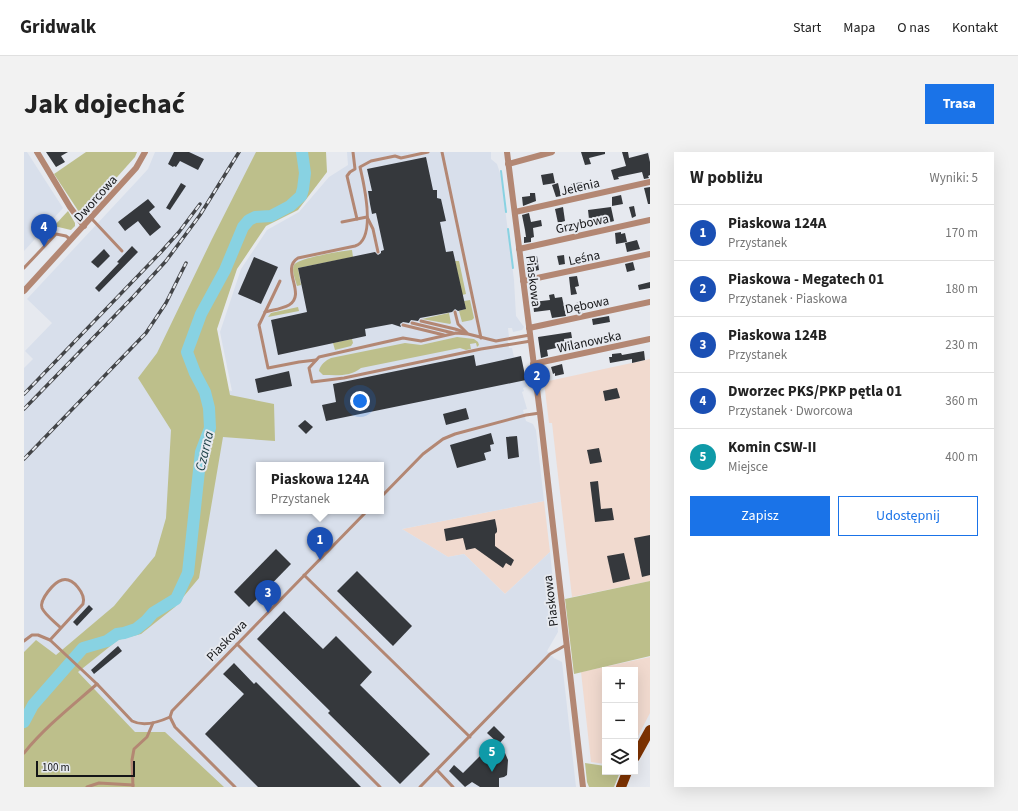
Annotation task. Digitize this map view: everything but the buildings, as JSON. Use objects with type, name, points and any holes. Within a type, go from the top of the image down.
[{"type":"main road","points":[[638,751],[650,730]]},
{"type":"main road","points":[[621,787],[626,775]]},
{"type":"street","points":[[37,152],[70,207],[84,226]]},
{"type":"street","name":"Dworcowa","points":[[24,291],[136,168],[145,152]]},
{"type":"street","name":"Piaskowa","points":[[507,152],[540,413],[583,787]]},
{"type":"street","points":[[508,164],[552,152]]},
{"type":"street","name":"Jelenia","points":[[514,212],[650,182]]},
{"type":"street","name":"Grzybowa","points":[[519,249],[650,220]]},
{"type":"street","name":"Leśna","points":[[523,281],[650,254]]},
{"type":"street","name":"Dębowa","points":[[529,328],[650,302]]},
{"type":"street","name":"Wilanowska","points":[[533,364],[650,339]]},
{"type":"lane","points":[[353,152],[355,169]]},
{"type":"lane","points":[[357,219],[347,176],[350,172],[371,161],[395,156],[401,158],[428,152]]},
{"type":"lane","points":[[442,152],[481,338]]},
{"type":"lane","points":[[265,312],[284,307],[293,302],[295,292],[291,266],[294,260],[362,243],[365,236],[367,202],[360,167]]},
{"type":"lane","points":[[342,222],[366,217]]},
{"type":"lane","points":[[366,217],[373,229],[378,252]]},
{"type":"lane","points":[[91,218],[122,251]]},
{"type":"lane","points":[[24,268],[56,234],[66,236],[71,240]]},
{"type":"lane","points":[[280,281],[259,325],[268,368],[316,360]]},
{"type":"lane","points":[[455,312],[458,324],[468,334]]},
{"type":"lane","points":[[421,321],[496,341],[530,338]]},
{"type":"lane","points":[[412,323],[455,334]]},
{"type":"lane","points":[[403,325],[446,335]]},
{"type":"lane","points":[[468,334],[446,335],[421,341],[403,338],[319,357],[309,368],[312,382],[344,378],[530,338]]},
{"type":"lane","points":[[384,494],[423,454],[443,439],[455,434],[526,415],[540,413]]},
{"type":"lane","name":"Piaskowa","points":[[170,717],[172,711],[179,703],[364,514]]},
{"type":"lane","points":[[304,575],[470,737]]},
{"type":"lane","points":[[50,640],[61,628],[83,604],[85,600],[81,591],[71,582],[66,580],[58,582],[41,601],[43,611],[61,628]]},
{"type":"lane","points":[[24,641],[32,635],[38,635],[50,640],[70,660],[84,671],[132,721],[136,723],[153,723],[170,717],[174,727],[235,787]]},
{"type":"lane","points":[[237,644],[380,787]]},
{"type":"lane","points":[[420,787],[550,654],[566,645]]},
{"type":"lane","points":[[24,753],[49,726],[97,684]]},
{"type":"lane","points":[[87,787],[99,784],[133,786],[132,760],[134,749],[147,737],[153,723]]},
{"type":"lane","points":[[437,770],[453,787]]},
{"type":"shaded area","points":[[24,152],[27,152],[63,208],[24,251]]},
{"type":"shaded area","points":[[155,152],[291,152],[273,208],[149,372],[232,391],[220,332],[241,269],[267,230],[299,212],[329,177],[348,165],[347,152],[491,152],[491,159],[497,164],[501,176],[514,280],[516,316],[524,327],[522,330],[513,332],[512,328],[508,328],[509,337],[507,338],[509,348],[512,348],[514,357],[521,356],[527,387],[523,388],[524,391],[522,392],[527,409],[523,410],[526,421],[533,424],[536,430],[544,501],[402,529],[448,557],[464,554],[505,594],[550,552],[558,632],[547,651],[554,658],[562,662],[576,787],[24,787],[24,368],[33,359],[25,351],[52,323],[27,299],[148,169]]},
{"type":"shaded area","points":[[650,359],[650,581],[572,597],[552,423],[549,423],[544,382]]},
{"type":"shaded area","points":[[544,501],[550,552],[505,594],[464,554],[448,557],[402,529]]},
{"type":"shaded area","points":[[650,657],[650,713],[638,736],[638,667],[604,667]]},
{"type":"shaded area","points":[[602,667],[602,764],[591,762],[581,672]]},
{"type":"green space","points":[[86,152],[137,152],[135,157],[84,214],[79,212],[54,174]]},
{"type":"green space","points":[[256,152],[326,152],[327,172],[298,210],[266,226],[237,269],[217,329],[230,395],[274,404],[275,441],[223,437],[199,578],[175,607],[141,634],[118,640],[78,672],[135,732],[165,732],[224,787],[24,787],[24,652],[36,640],[56,655],[114,606],[155,556],[166,518],[171,430],[138,378],[157,353]]},
{"type":"green space","points":[[68,211],[75,223],[75,226],[71,230],[54,226]]},
{"type":"green space","points":[[352,250],[353,257],[298,268],[301,285],[297,286],[293,267],[297,262],[321,255]]},
{"type":"green space","points":[[455,261],[459,261],[466,294],[462,295]]},
{"type":"green space","points":[[470,300],[474,318],[472,320],[462,322],[459,311],[465,309],[464,301]]},
{"type":"green space","points":[[298,307],[299,311],[268,317],[271,313]]},
{"type":"green space","points":[[449,313],[450,324],[422,319]]},
{"type":"green space","points":[[457,337],[474,339],[479,345],[477,347],[476,343],[470,344],[471,349],[466,350],[460,348],[361,368],[348,374],[323,375],[319,371],[324,363],[331,358],[405,343],[421,345]]},
{"type":"green space","points":[[352,339],[353,343],[351,346],[335,350],[333,343]]},
{"type":"green space","points":[[650,581],[650,656],[574,674],[565,599]]},
{"type":"green space","points":[[585,763],[602,766],[602,775],[619,775],[614,787],[589,787]]},
{"type":"waterway","name":"Czarna","points":[[24,722],[33,705],[83,648],[107,641],[117,634],[136,629],[153,613],[176,599],[188,573],[201,452],[210,428],[209,408],[205,392],[195,373],[187,352],[201,314],[225,270],[243,227],[249,220],[255,217],[271,216],[290,206],[301,196],[305,173],[302,152]]},
{"type":"waterway","points":[[501,171],[506,212]]},
{"type":"waterway","points":[[508,229],[513,268]]},
{"type":"railway","points":[[24,409],[166,261],[200,215],[239,152]]},
{"type":"railway","points":[[24,394],[161,252],[179,232],[200,204]]},
{"type":"railway","points":[[24,459],[146,333],[166,303],[186,263]]},
{"type":"place","name":"Dworzec PKS/PKP pętla 01","points":[[44,247]]},
{"type":"place","name":"Piaskowa - Megatech 01","points":[[537,396]]},
{"type":"place","name":"Piaskowa 124A","points":[[320,560]]},
{"type":"place","name":"Piaskowa 124B","points":[[268,613]]},
{"type":"place","name":"Komin CSW-II","points":[[492,772]]}]
